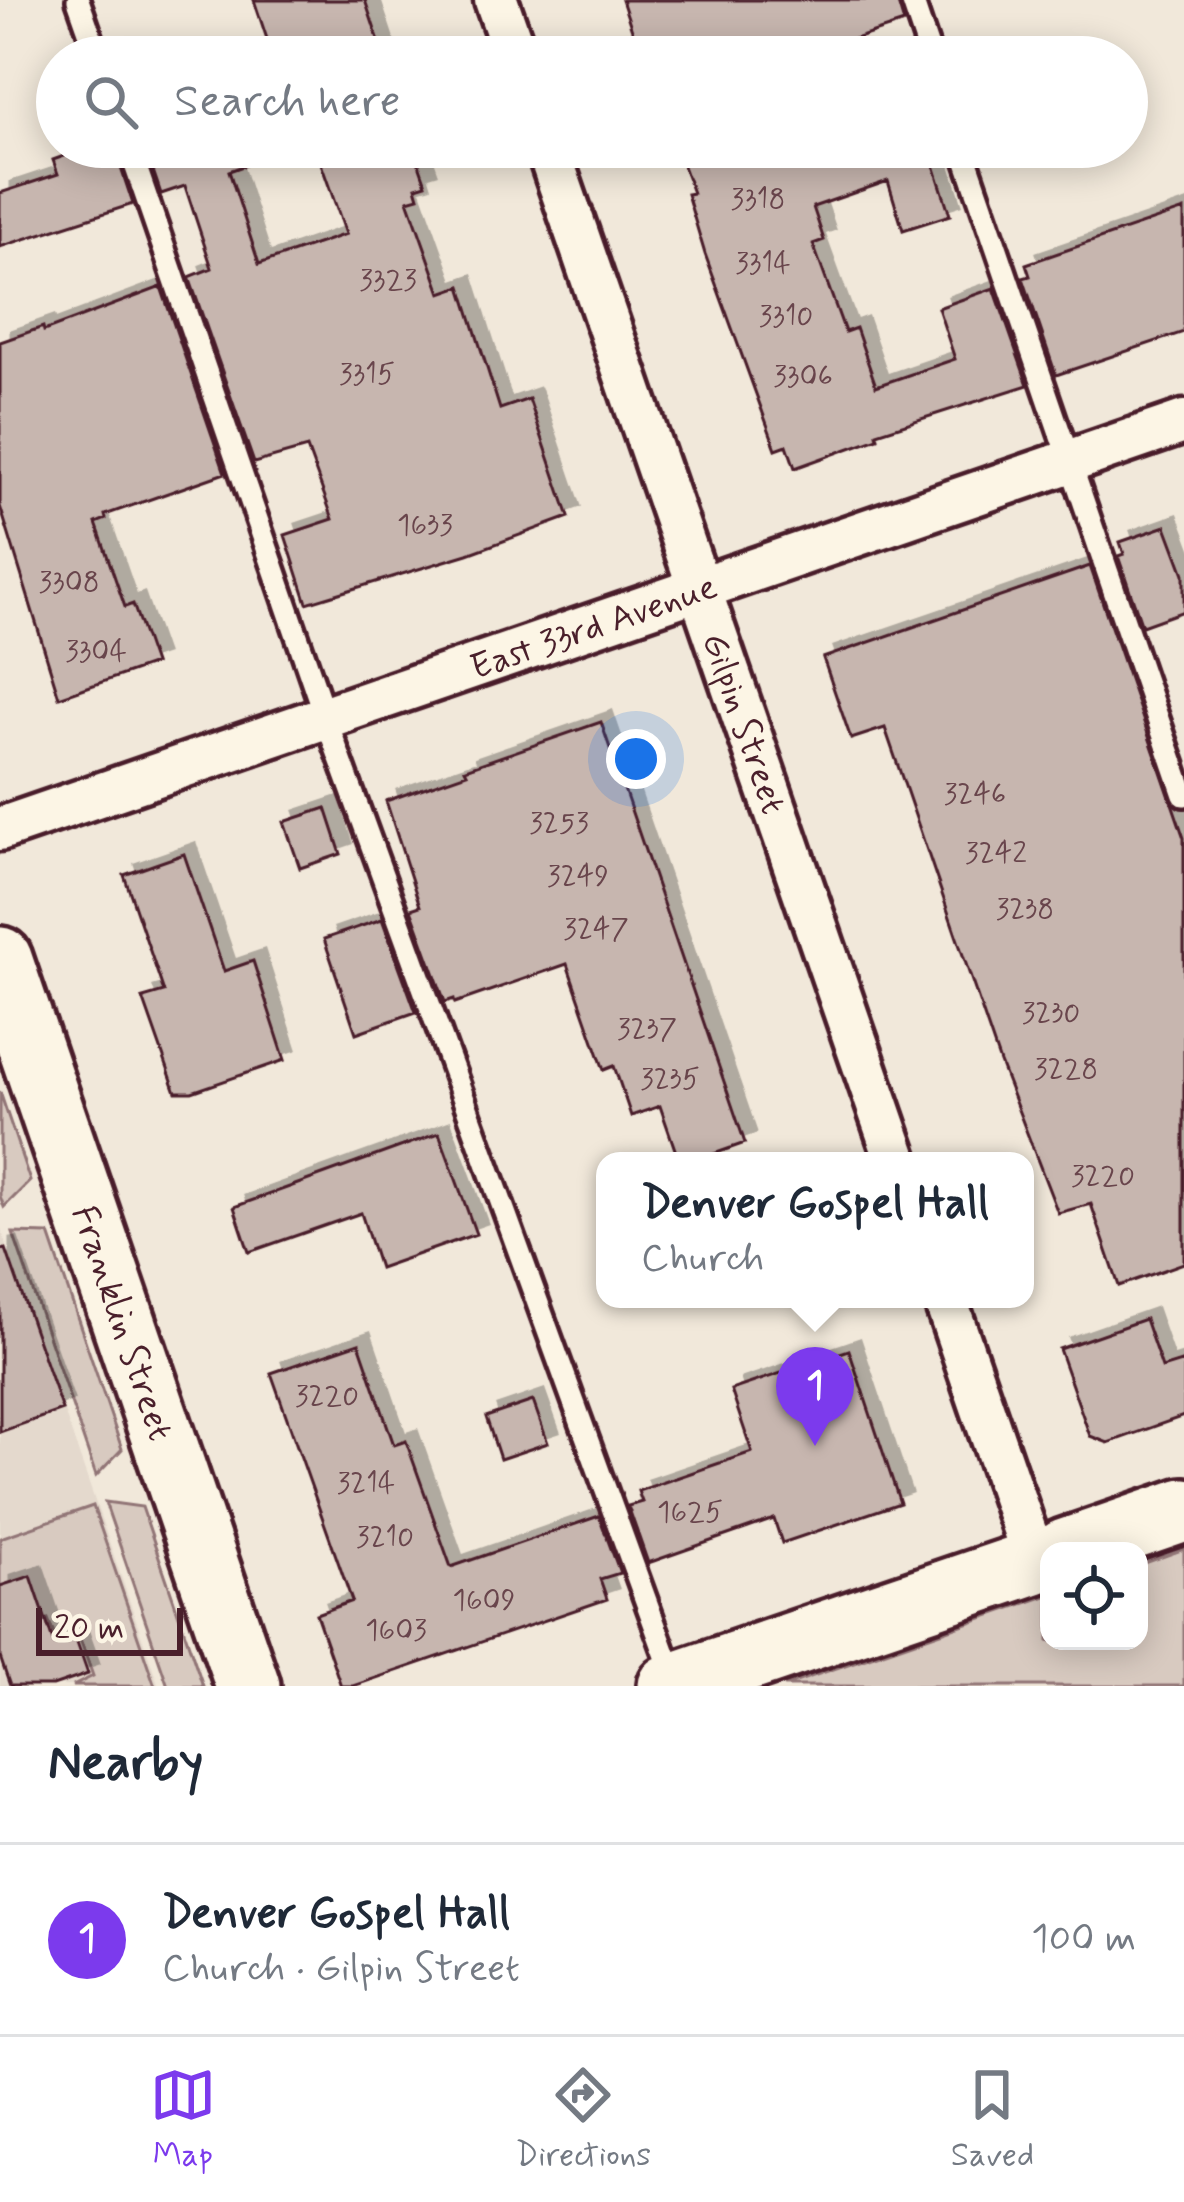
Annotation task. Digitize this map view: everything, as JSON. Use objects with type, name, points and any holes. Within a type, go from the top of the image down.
[{"type":"street","points":[[496,0],[509,36]]},
{"type":"street","name":"Gilpin Street","points":[[554,168],[895,1152]]},
{"type":"street","name":"East 33rd Avenue","points":[[0,829],[1184,422]]},
{"type":"street","name":"Franklin Street","points":[[0,959],[248,1686]]},
{"type":"street","points":[[949,1308],[1044,1542]]},
{"type":"street","points":[[1091,1542],[1184,1510]]},
{"type":"street","points":[[673,1685],[1040,1559]]},
{"type":"lane","points":[[78,0],[91,36]]},
{"type":"lane","points":[[912,0],[924,36]]},
{"type":"lane","points":[[136,168],[325,717],[673,1685]]},
{"type":"lane","points":[[969,168],[1184,795]]},
{"type":"shaded area","points":[[0,1092],[30,1181],[4,1207],[0,1196]]},
{"type":"shaded area","points":[[0,1226],[159,1686],[0,1686]]},
{"type":"shaded area","points":[[13,1233],[49,1234],[122,1449],[96,1476]]},
{"type":"shaded area","points":[[105,1502],[142,1507],[203,1686],[168,1686]]},
{"type":"shaded area","points":[[93,1506],[155,1686],[73,1686],[93,1676],[78,1633],[56,1639],[48,1619],[0,1637],[0,1538]]},
{"type":"shaded area","points":[[1184,1549],[1184,1686],[784,1686],[1040,1598],[1040,1650],[1148,1650],[1148,1562]]},
{"type":"building","points":[[254,0],[365,0],[377,36],[266,36]]},
{"type":"building","points":[[622,0],[897,0],[904,23],[864,36],[634,36]]},
{"type":"building","points":[[56,168],[121,168],[133,204],[0,247],[0,193],[58,174]]},
{"type":"building","points":[[152,168],[238,168],[229,171],[259,264],[346,234],[323,168],[420,168],[426,184],[416,187],[419,197],[408,200],[441,293],[461,286],[500,409],[529,399],[569,517],[468,554],[307,603],[285,535],[333,519],[307,448],[254,463],[189,277],[212,268],[185,186],[161,194]]},
{"type":"building","points":[[684,168],[935,168],[950,215],[903,230],[888,181],[813,207],[824,240],[813,244],[845,332],[856,328],[876,386],[955,359],[938,308],[994,288],[1028,385],[877,433],[878,438],[795,468],[787,445],[776,449],[705,254],[687,194],[693,193]]},
{"type":"building","points":[[1184,210],[1184,332],[1056,375],[1023,278],[1030,276],[1026,264]]},
{"type":"building","points":[[161,287],[225,473],[105,515],[106,519],[96,523],[125,607],[133,604],[154,664],[59,697],[0,506],[0,342],[43,327],[44,331]]},
{"type":"building","points":[[1166,526],[1184,574],[1184,611],[1142,626],[1118,556],[1124,554],[1120,542]]},
{"type":"building","points":[[1090,566],[1184,838],[1184,1263],[1119,1286],[1091,1204],[1058,1213],[1000,1063],[885,728],[851,739],[823,658]]},
{"type":"building","points":[[601,722],[745,1143],[720,1152],[676,1152],[660,1106],[631,1116],[614,1066],[604,1070],[567,964],[455,1003],[454,999],[445,1002],[411,909],[420,906],[386,801],[467,773],[465,769]]},
{"type":"building","points":[[326,808],[341,854],[300,868],[284,822]]},
{"type":"building","points":[[184,854],[224,971],[253,961],[285,1060],[192,1092],[176,1092],[143,998],[164,992],[124,875]]},
{"type":"building","points":[[382,919],[416,1012],[356,1033],[324,939]]},
{"type":"building","points":[[439,1133],[476,1234],[379,1268],[361,1213],[249,1252],[234,1207]]},
{"type":"building","points":[[6,1249],[62,1410],[0,1432],[0,1250]]},
{"type":"building","points":[[1145,1319],[1162,1368],[1184,1361],[1184,1416],[1108,1443],[1090,1436],[1059,1349]]},
{"type":"building","points":[[359,1343],[394,1445],[406,1441],[451,1567],[599,1516],[620,1573],[600,1579],[607,1599],[353,1686],[341,1686],[316,1614],[352,1601],[271,1373]]},
{"type":"building","points":[[849,1350],[900,1503],[782,1543],[774,1519],[648,1563],[628,1506],[642,1502],[638,1491],[752,1452],[731,1390]]},
{"type":"building","points":[[533,1401],[548,1443],[500,1459],[486,1417]]},
{"type":"building","points":[[31,1576],[54,1644],[75,1637],[88,1674],[53,1686],[10,1686],[0,1657],[0,1586]]},
{"type":"place","name":"Denver Gospel Hall","points":[[815,1446]]}]
